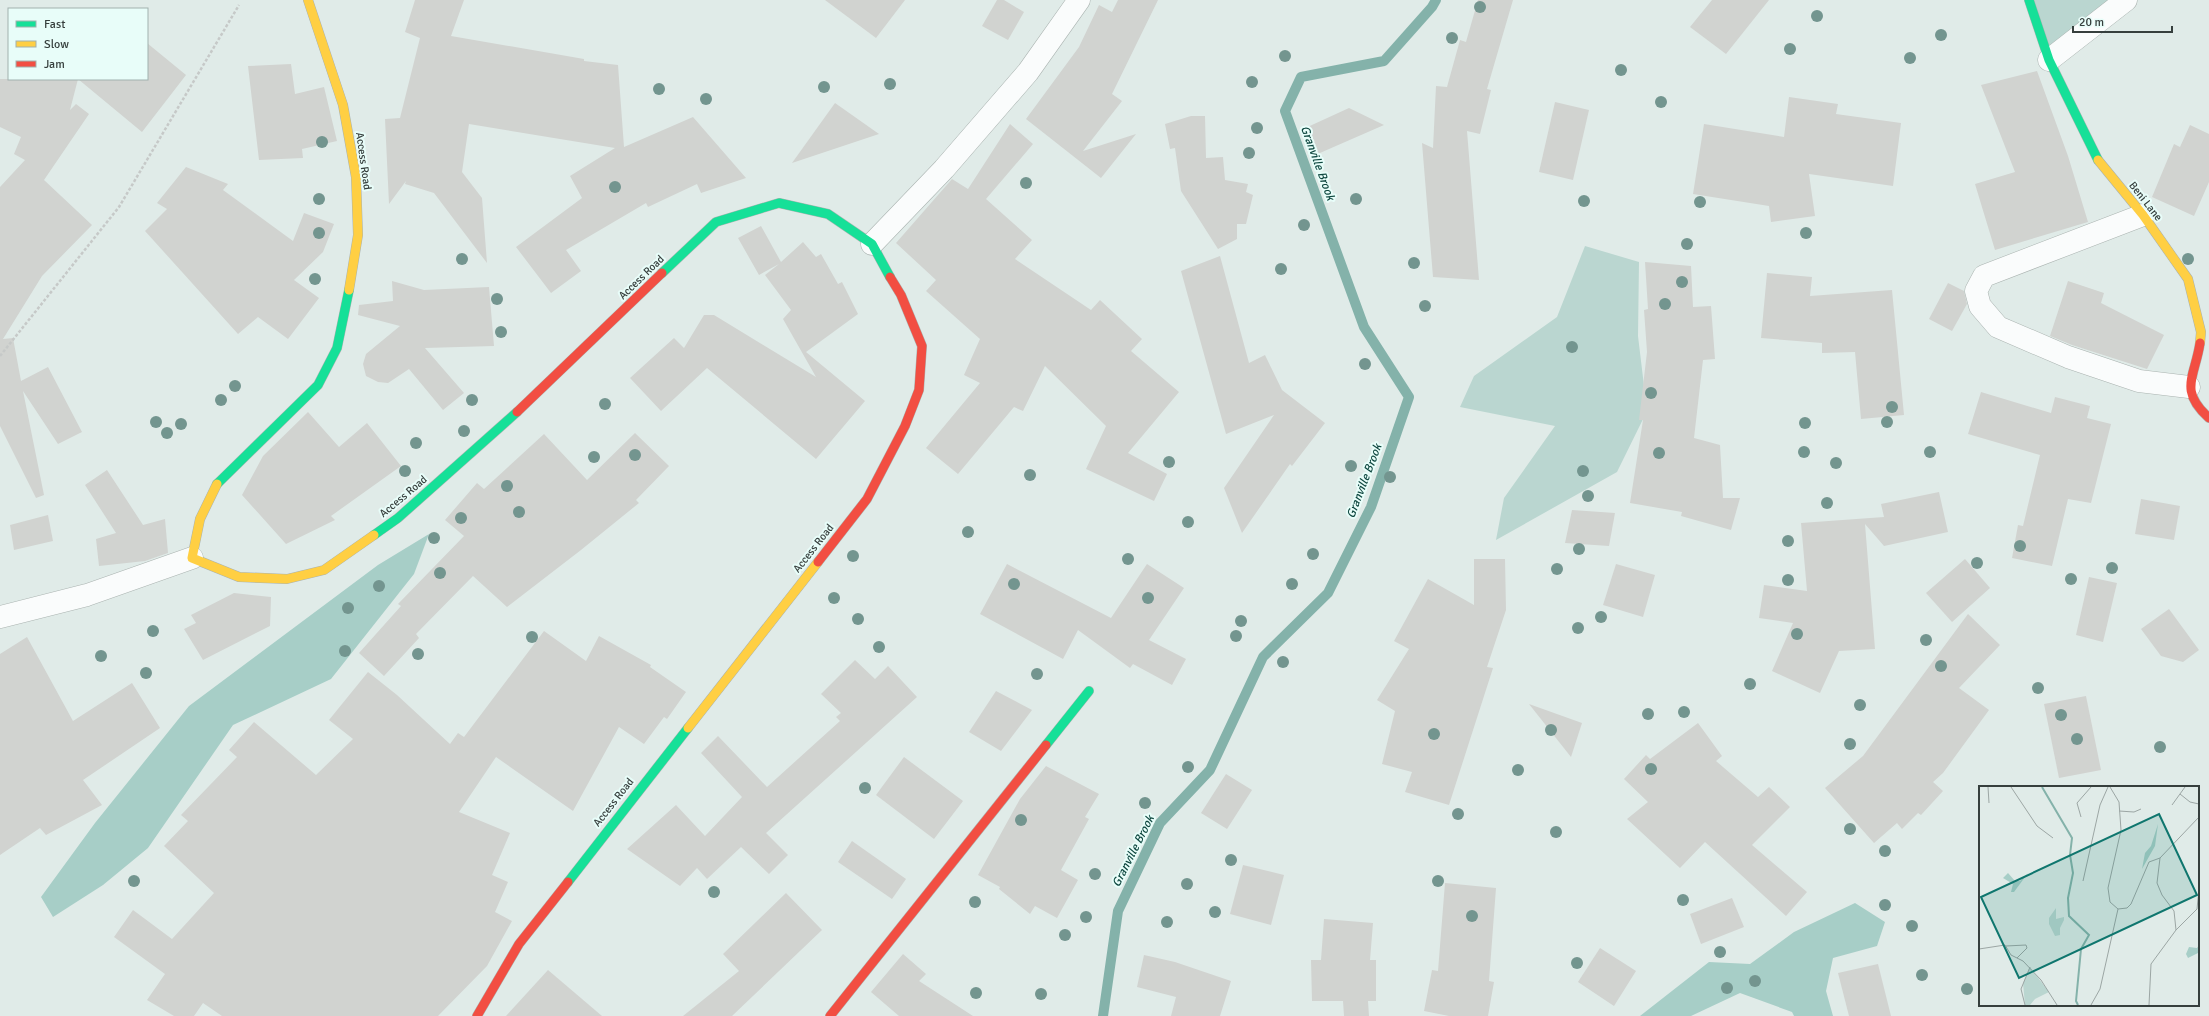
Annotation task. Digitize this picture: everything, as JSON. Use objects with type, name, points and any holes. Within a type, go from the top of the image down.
[{"type":"street","name":"Access Road","points":[[308,0],[343,106],[356,177],[358,235],[345,314],[336,348],[318,385],[217,483],[205,501],[199,518],[192,558],[239,577],[287,579],[324,570],[398,518],[506,422],[716,222],[779,203],[828,214],[872,244],[901,295],[922,346],[919,390],[905,426],[867,499],[519,944],[477,1016]]},
{"type":"street","points":[[872,244],[944,169],[1023,78],[1079,0]]},
{"type":"street","name":"Beni Lane","points":[[2029,0],[2049,60],[2095,156],[2143,215],[2188,278],[2201,332],[2198,354],[2188,387]]},
{"type":"street","points":[[2049,60],[2126,0]]},
{"type":"street","points":[[2143,215],[1984,276],[1976,291],[1980,306],[1998,327],[2068,357],[2140,381],[2188,387],[2198,408],[2209,418]]},
{"type":"street","points":[[0,618],[87,595],[192,558]]},
{"type":"street","points":[[830,1016],[883,952],[1089,691]]},
{"type":"path","points":[[0,356],[119,207],[239,5]]},
{"type":"green space","points":[[2029,0],[2126,0],[2049,60]]},
{"type":"green space","points":[[1585,246],[1639,262],[1638,336],[1647,411],[1617,472],[1496,540],[1504,498],[1555,426],[1460,407],[1474,376],[1557,317]]},
{"type":"shaded area","points":[[429,534],[414,574],[331,679],[233,725],[148,848],[103,885],[53,917],[41,897],[95,823],[189,706],[378,565]]},
{"type":"shaded area","points":[[1855,903],[1885,922],[1877,946],[1833,958],[1826,991],[1833,1016],[1794,1016],[1792,1012],[1740,993],[1691,1016],[1640,1016],[1709,962],[1750,964],[1794,932]]},
{"type":"building","points":[[415,0],[464,0],[451,36],[584,59],[584,61],[618,65],[624,147],[693,117],[746,178],[701,193],[697,184],[648,207],[646,203],[566,250],[581,271],[551,293],[516,247],[582,198],[570,176],[615,148],[469,124],[462,172],[482,198],[487,263],[434,193],[405,184],[406,181],[389,204],[385,119],[400,118],[420,38],[405,32]]},
{"type":"building","points":[[825,0],[905,0],[876,38]]},
{"type":"building","points":[[997,0],[1004,0],[1024,12],[1008,40],[982,26]]},
{"type":"building","points":[[1118,0],[1158,0],[1112,94],[1122,101],[1083,151],[1136,134],[1101,178],[1026,119],[1079,47],[1099,5],[1112,12]]},
{"type":"building","points":[[1478,0],[1513,0],[1487,89],[1491,90],[1480,134],[1467,131],[1479,280],[1433,277],[1422,143],[1433,148],[1436,86],[1447,87],[1460,40],[1466,42]]},
{"type":"building","points":[[1712,0],[1769,0],[1726,54],[1690,27]]},
{"type":"building","points":[[148,44],[186,75],[142,132],[79,80],[148,80]]},
{"type":"building","points":[[291,64],[295,94],[324,87],[337,141],[302,149],[303,158],[259,160],[248,66]]},
{"type":"building","points":[[2037,71],[2068,156],[2088,222],[1995,250],[1975,184],[2015,172],[1981,85]]},
{"type":"building","points":[[0,79],[78,80],[70,110],[76,104],[89,114],[44,180],[92,225],[42,276],[3,339],[13,338],[21,381],[48,367],[82,432],[58,444],[23,391],[44,495],[36,498],[0,426],[0,187],[25,160],[14,154],[21,137],[0,127]]},
{"type":"building","points":[[1789,97],[1838,104],[1836,114],[1901,123],[1893,186],[1809,174],[1815,216],[1771,222],[1769,206],[1693,194],[1704,124],[1784,137]]},
{"type":"building","points":[[1555,102],[1589,110],[1573,180],[1539,172]]},
{"type":"building","points":[[835,103],[879,134],[792,163]]},
{"type":"building","points":[[1349,108],[1384,125],[1313,156],[1301,130]]},
{"type":"building","points":[[1191,116],[1205,116],[1206,158],[1223,157],[1225,180],[1248,184],[1246,192],[1253,195],[1246,224],[1237,224],[1237,239],[1218,249],[1181,191],[1175,148],[1170,149],[1165,124]]},
{"type":"building","points":[[1010,124],[1033,144],[986,199],[1032,240],[1015,259],[1091,310],[1100,300],[1142,339],[1131,351],[1179,392],[1128,453],[1167,474],[1154,501],[1086,469],[1106,426],[1045,366],[1023,411],[1014,407],[958,474],[926,448],[980,383],[964,375],[980,339],[926,291],[936,280],[896,243],[952,179],[968,189]]},
{"type":"building","points":[[2190,125],[2209,134],[2209,182],[2194,216],[2152,197],[2174,144],[2180,147]]},
{"type":"building","points":[[186,167],[228,184],[223,190],[293,241],[304,213],[334,224],[323,252],[294,280],[319,298],[288,339],[258,317],[238,334],[145,231],[167,209],[157,203]]},
{"type":"building","points":[[761,226],[781,262],[803,242],[816,257],[821,254],[838,284],[842,282],[858,314],[806,352],[865,401],[816,459],[707,368],[661,411],[630,378],[674,338],[684,348],[704,315],[714,315],[816,377],[783,319],[791,310],[765,275],[779,264],[759,275],[738,238]]},
{"type":"building","points":[[1220,256],[1249,363],[1265,355],[1282,390],[1325,423],[1292,466],[1290,464],[1242,533],[1224,488],[1274,415],[1226,434],[1181,271]]},
{"type":"building","points":[[1645,262],[1691,266],[1693,307],[1711,306],[1715,359],[1703,360],[1694,438],[1720,445],[1723,498],[1740,498],[1731,530],[1681,516],[1682,512],[1630,503],[1643,420],[1639,420],[1647,352],[1644,310],[1648,309]]},
{"type":"building","points":[[1767,273],[1812,277],[1810,296],[1892,290],[1904,415],[1861,419],[1855,352],[1822,353],[1822,343],[1761,338]]},
{"type":"building","points":[[392,281],[424,290],[489,287],[494,346],[425,348],[464,393],[443,410],[409,369],[388,383],[378,382],[366,376],[363,364],[366,354],[400,326],[358,315],[359,305],[393,301]]},
{"type":"building","points":[[2068,281],[2104,293],[2101,303],[2164,335],[2147,369],[2072,345],[2050,336]]},
{"type":"building","points":[[1948,283],[1964,291],[1967,304],[1952,331],[1929,319]]},
{"type":"building","points":[[1981,392],[2051,413],[2055,397],[2090,406],[2087,418],[2111,424],[2091,503],[2068,499],[2052,566],[2012,558],[2018,525],[2023,526],[2040,455],[1968,434]]},
{"type":"building","points":[[308,412],[339,447],[367,423],[401,466],[331,516],[335,520],[286,544],[242,495],[263,456]]},
{"type":"building","points":[[635,433],[669,466],[636,500],[639,503],[581,550],[507,607],[473,576],[416,634],[419,638],[384,676],[359,653],[401,606],[398,604],[464,536],[445,520],[477,483],[484,489],[544,434],[587,480]]},
{"type":"building","points":[[107,470],[143,525],[165,519],[168,553],[145,561],[99,566],[96,539],[116,533],[85,485]]},
{"type":"building","points":[[1939,492],[1948,532],[1884,546],[1865,524],[1875,649],[1839,651],[1820,693],[1772,671],[1793,623],[1759,618],[1764,585],[1807,591],[1801,523],[1884,517],[1881,504]]},
{"type":"building","points":[[2141,499],[2180,506],[2174,540],[2135,534]]},
{"type":"building","points":[[1572,510],[1615,513],[1609,546],[1565,543]]},
{"type":"building","points":[[48,515],[53,541],[14,550],[10,525]]},
{"type":"building","points":[[1474,559],[1505,559],[1506,610],[1487,667],[1493,668],[1449,805],[1405,792],[1412,772],[1382,764],[1395,711],[1377,700],[1409,649],[1394,641],[1428,579],[1474,605]]},
{"type":"building","points":[[1965,559],[1990,588],[1952,622],[1926,593]]},
{"type":"building","points":[[1007,564],[1111,618],[1147,564],[1184,588],[1149,640],[1186,659],[1172,685],[1133,664],[1130,668],[1078,630],[1063,659],[980,614]]},
{"type":"building","points":[[1616,564],[1655,575],[1643,617],[1603,605]]},
{"type":"building","points":[[2089,577],[2117,583],[2103,642],[2076,635]]},
{"type":"building","points":[[234,593],[271,597],[270,626],[203,660],[184,629],[196,623],[191,615]]},
{"type":"building","points":[[2169,609],[2199,650],[2183,662],[2161,656],[2141,629]]},
{"type":"building","points":[[1968,614],[2000,645],[1959,688],[1989,710],[1943,773],[1933,782],[1943,791],[1921,815],[1918,813],[1902,829],[1897,823],[1874,843],[1825,788],[1863,756]]},
{"type":"building","points":[[544,631],[586,661],[599,636],[651,665],[650,667],[686,692],[667,719],[664,717],[644,744],[619,727],[573,811],[496,757],[459,812],[510,833],[492,875],[508,882],[495,912],[512,921],[487,966],[438,1016],[222,1016],[203,1003],[194,1016],[174,1016],[147,1000],[165,974],[114,937],[133,910],[172,939],[214,893],[164,846],[188,821],[181,815],[237,757],[229,750],[254,722],[316,775],[353,739],[329,720],[368,672],[397,695],[450,744],[458,733],[464,737]]},
{"type":"building","points":[[27,637],[73,721],[132,683],[160,728],[83,780],[102,805],[46,835],[40,828],[0,855],[0,654]]},
{"type":"building","points":[[855,660],[875,679],[888,666],[917,697],[766,833],[788,855],[769,874],[741,847],[707,879],[697,868],[680,886],[627,849],[676,805],[705,836],[742,797],[701,753],[718,736],[767,787],[840,721],[836,717],[841,713],[821,694]]},
{"type":"building","points":[[996,691],[1032,710],[1001,751],[969,732]]},
{"type":"building","points":[[2086,696],[2101,770],[2059,778],[2044,704]]},
{"type":"building","points":[[1529,704],[1582,723],[1571,757]]},
{"type":"building","points":[[1698,723],[1722,756],[1716,761],[1758,797],[1769,787],[1790,807],[1752,845],[1807,892],[1786,916],[1705,842],[1680,868],[1627,819],[1648,802],[1624,779],[1646,755],[1650,759]]},
{"type":"building","points":[[904,757],[963,801],[934,839],[876,795]]},
{"type":"building","points":[[1046,766],[1099,794],[1085,817],[1089,819],[1061,870],[1078,880],[1057,918],[1035,906],[1030,914],[999,889],[1000,887],[978,875],[1020,799]]},
{"type":"building","points":[[1226,774],[1252,790],[1227,829],[1201,813]]},
{"type":"building","points":[[852,841],[906,879],[892,899],[838,862]]},
{"type":"building","points":[[1243,865],[1284,875],[1271,925],[1230,914]]},
{"type":"building","points":[[1445,883],[1496,888],[1489,981],[1494,982],[1488,1016],[1449,1016],[1424,1011],[1432,970],[1438,971]]},
{"type":"building","points":[[786,893],[822,930],[732,1016],[683,1016],[739,971],[723,954]]},
{"type":"building","points":[[1732,898],[1744,927],[1701,944],[1690,914]]},
{"type":"building","points":[[1324,919],[1373,923],[1370,960],[1376,960],[1376,1001],[1368,1001],[1369,1016],[1344,1016],[1343,1001],[1312,1001],[1311,960],[1321,960]]},
{"type":"building","points":[[1600,948],[1636,971],[1614,1006],[1578,982]]},
{"type":"building","points":[[903,954],[926,974],[919,981],[973,1016],[899,1016],[871,992]]},
{"type":"building","points":[[1144,955],[1175,962],[1231,981],[1220,1016],[1171,1016],[1176,997],[1137,987]]},
{"type":"building","points":[[1878,964],[1891,1016],[1849,1016],[1838,973]]},
{"type":"building","points":[[548,970],[602,1016],[506,1016]]},
{"type":"waterway","name":"Granville Brook","points":[[1103,1016],[1118,911],[1160,823],[1210,770],[1263,657],[1328,593],[1371,507],[1409,397],[1364,327],[1285,111],[1301,77],[1384,61],[1432,7],[1436,0]]},
{"type":"traffic: fast","points":[[2029,0],[2049,60],[2098,160]]},
{"type":"traffic: fast","points":[[662,273],[716,222],[779,203],[828,214],[872,244],[890,277]]},
{"type":"traffic: fast","points":[[217,484],[318,385],[337,348],[349,290]]},
{"type":"traffic: fast","points":[[374,535],[398,518],[517,412]]},
{"type":"traffic: fast","points":[[1046,745],[1089,691]]},
{"type":"traffic: fast","points":[[568,882],[688,728]]},
{"type":"traffic: slow","points":[[308,0],[343,105],[356,177],[358,235],[349,290]]},
{"type":"traffic: slow","points":[[2098,160],[2143,215],[2188,279],[2201,332],[2200,343]]},
{"type":"traffic: slow","points":[[217,484],[200,519],[192,558],[239,577],[287,579],[324,570],[374,535]]},
{"type":"traffic: slow","points":[[688,728],[818,562]]},
{"type":"traffic: jam","points":[[517,412],[662,273]]},
{"type":"traffic: jam","points":[[818,562],[867,499],[905,426],[919,390],[922,346],[901,295],[890,277]]},
{"type":"traffic: jam","points":[[2200,343],[2192,374],[2191,391],[2194,399],[2209,418]]},
{"type":"traffic: jam","points":[[830,1016],[1046,745]]},
{"type":"traffic: jam","points":[[477,1016],[519,944],[568,882]]}]
